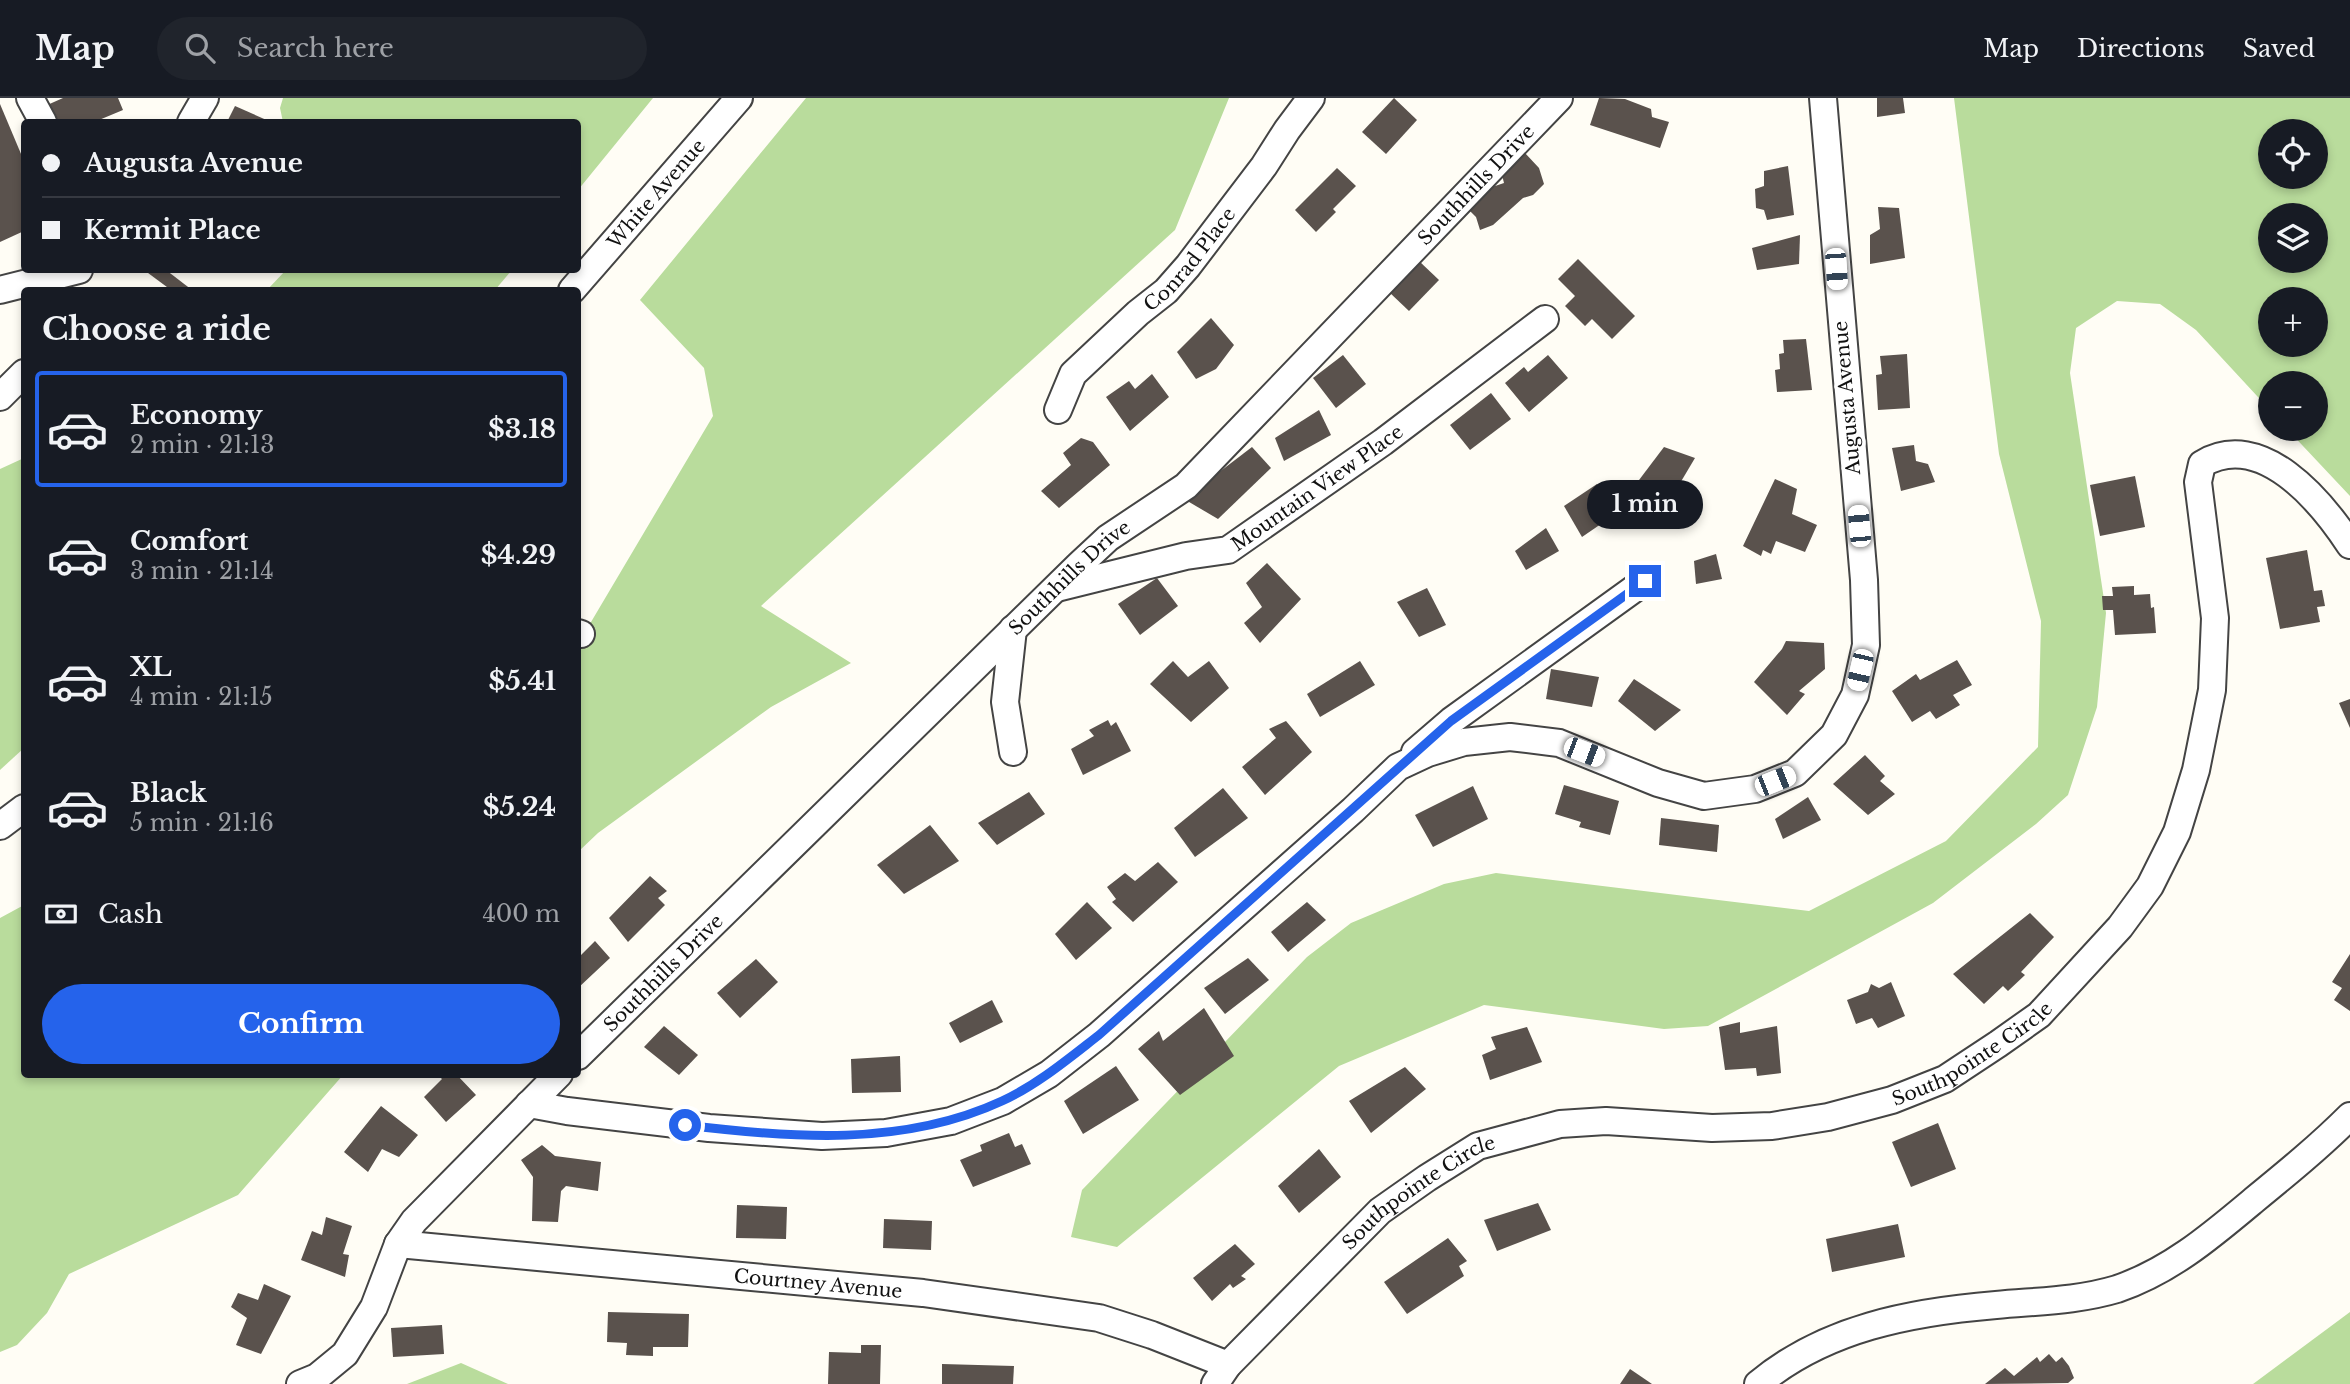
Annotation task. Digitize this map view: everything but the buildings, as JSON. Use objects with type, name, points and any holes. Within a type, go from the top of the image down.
[{"type":"street","points":[[30,98],[41,119]]},
{"type":"street","points":[[193,119],[205,98]]},
{"type":"street","name":"White Avenue","points":[[575,287],[739,98]]},
{"type":"street","name":"Conrad Place","points":[[1058,410],[1073,374],[1138,313],[1166,291],[1188,266],[1264,166],[1311,98]]},
{"type":"street","name":"Southhills Drive","points":[[581,1053],[1108,538],[1186,486],[1559,98]]},
{"type":"street","name":"Augusta Avenue","points":[[529,1104],[709,1128],[821,1136],[886,1133],[951,1121],[1003,1101],[1049,1074],[1099,1035],[1398,767],[1428,753],[1464,742],[1510,737],[1559,743],[1658,783],[1704,796],[1755,789],[1795,773],[1834,736],[1855,695],[1866,645],[1864,580],[1823,98]]},
{"type":"street","points":[[0,290],[68,273]]},
{"type":"street","name":"Mountain View Place","points":[[1055,588],[1186,556],[1228,550],[1383,442],[1545,319]]},
{"type":"street","points":[[0,397],[21,376]]},
{"type":"street","name":"Southpointe Circle","points":[[1221,1375],[1380,1211],[1478,1146],[1560,1124],[1606,1121],[1712,1129],[1772,1126],[1828,1117],[1892,1100],[1945,1079],[2039,1015],[2120,927],[2150,886],[2177,832],[2196,770],[2212,690],[2215,618],[2197,482],[2202,464],[2216,455],[2234,453],[2260,460],[2296,479],[2328,512],[2350,545]]},
{"type":"street","points":[[1398,767],[1451,721],[1645,581]]},
{"type":"street","points":[[1013,629],[1005,702],[1013,752]]},
{"type":"street","points":[[0,826],[21,810]]},
{"type":"street","points":[[300,1384],[317,1377],[345,1353],[374,1307],[398,1244],[414,1222],[555,1078]]},
{"type":"street","points":[[1758,1384],[1777,1368],[1823,1342],[1865,1326],[1919,1314],[2077,1299],[2148,1277],[2182,1258],[2215,1233],[2350,1116]]},
{"type":"street","name":"Courtney Avenue","points":[[398,1244],[923,1293],[1099,1318],[1152,1335],[1221,1375]]},
{"type":"green space","points":[[283,98],[653,98],[581,186],[581,119],[282,119],[280,108]]},
{"type":"green space","points":[[806,98],[1229,98],[1175,230],[761,606],[851,663],[771,707],[598,833],[581,849],[581,639],[713,416],[704,368],[640,300]]},
{"type":"green space","points":[[1954,98],[2350,98],[2350,496],[2298,441],[2328,441],[2328,371],[2258,371],[2258,397],[2196,330],[2160,304],[2117,301],[2076,328],[2070,373],[2106,613],[2097,707],[2068,795],[2036,824],[1933,903],[1708,1026],[1664,1029],[1484,1005],[1339,1066],[1117,1247],[1071,1237],[1082,1190],[1307,957],[1351,923],[1444,884],[1496,873],[1809,911],[1946,841],[2038,747],[2041,621],[1999,454]]},
{"type":"green space","points":[[283,273],[509,273],[498,287],[270,287]]},
{"type":"green space","points":[[21,459],[21,751],[0,770],[0,469]]},
{"type":"green space","points":[[21,907],[21,1078],[340,1078],[238,1195],[69,1274],[47,1313],[17,1345],[0,1352],[0,918]]},
{"type":"green space","points":[[2350,1312],[2350,1384],[2253,1384]]},
{"type":"green space","points":[[461,1363],[508,1384],[407,1384]]},
{"type":"route","points":[[685,1125],[821,1136],[886,1133],[951,1121],[1003,1101],[1049,1074],[1099,1035],[1451,721],[1645,581]]}]
